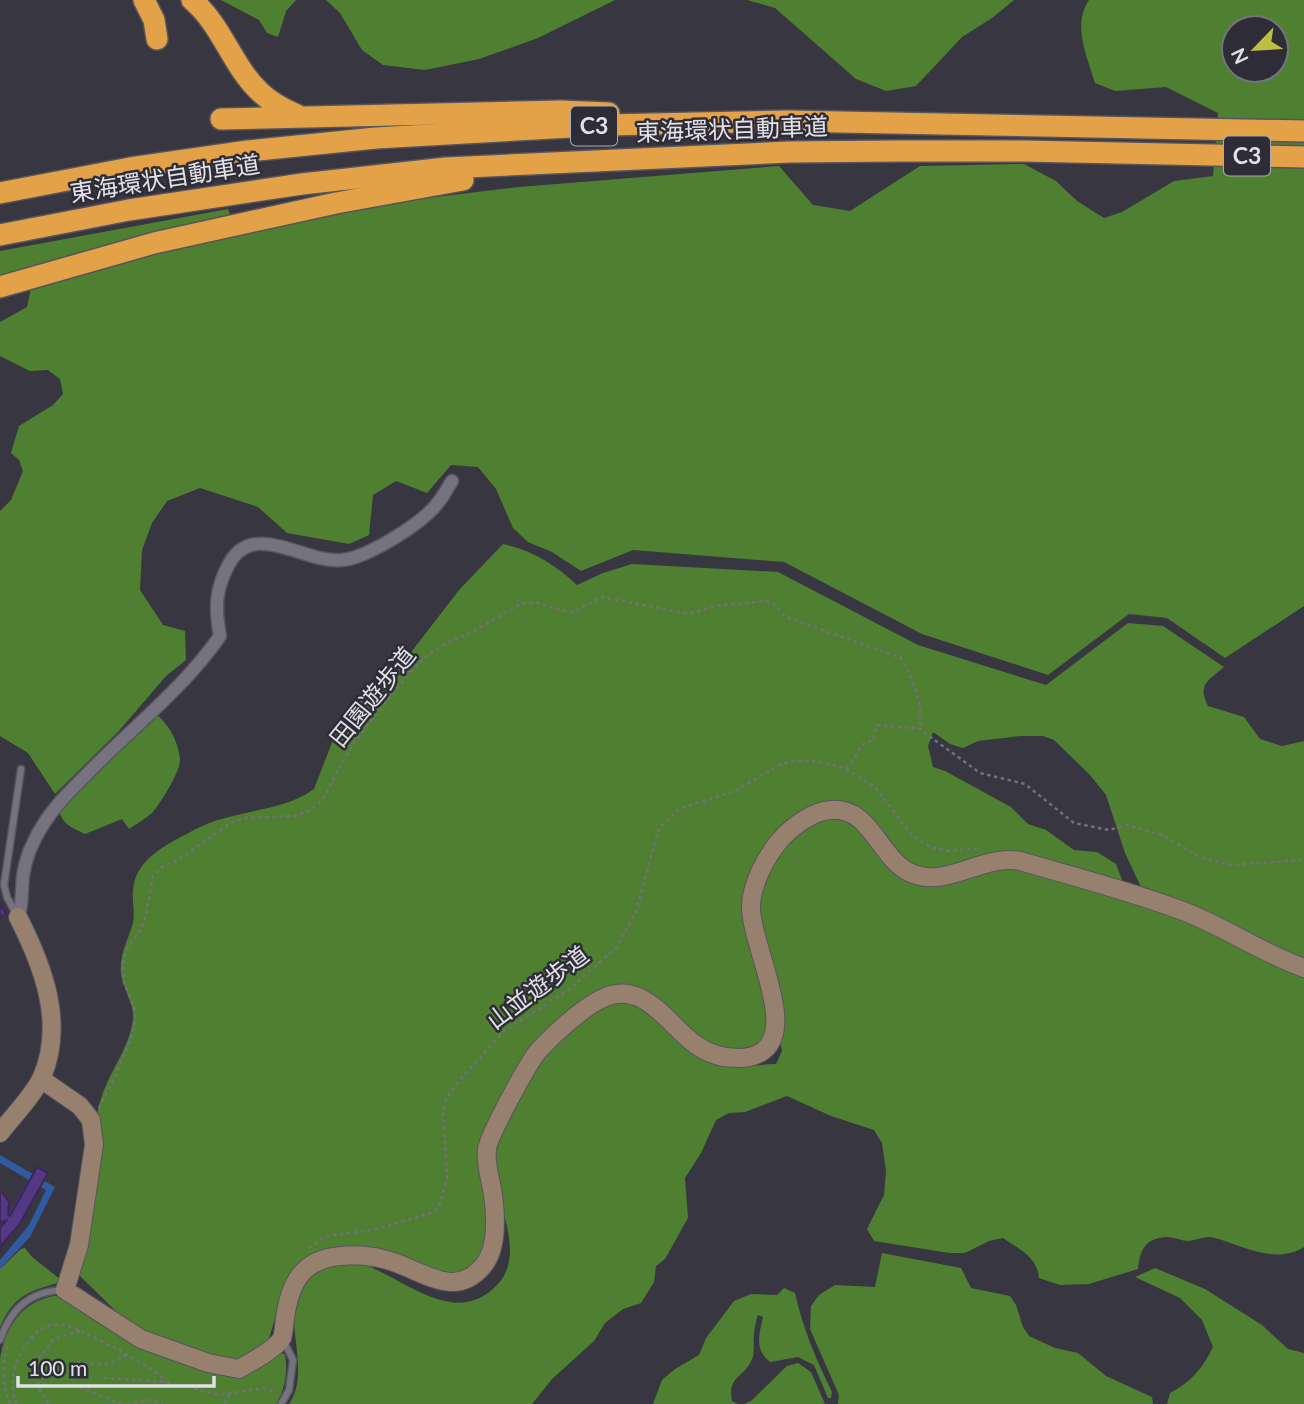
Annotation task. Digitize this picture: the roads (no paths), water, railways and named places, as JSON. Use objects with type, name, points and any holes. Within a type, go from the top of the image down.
[{"type":"highway","points":[[144,0],[154,20],[157,39]]},
{"type":"highway","points":[[192,0],[217,29],[258,91],[274,104],[298,116]]},
{"type":"highway","points":[[221,119],[561,111],[789,121]]},
{"type":"highway","name":"東海環状自動車道","points":[[0,193],[130,168],[248,151],[376,138],[607,125],[789,121],[1304,131]]},
{"type":"highway","name":"東海環状自動車道","points":[[0,235],[129,210],[302,184],[446,168],[789,152],[899,150],[1304,157]]},
{"type":"highway","points":[[0,287],[154,243],[337,203],[434,184],[610,161]]},
{"type":"street","points":[[0,1133],[41,1079],[51,1050],[47,984],[34,948],[18,917],[22,906],[27,857],[46,819],[59,802],[121,739],[197,668],[220,636],[216,594],[222,576],[232,559],[250,544],[266,543],[340,561],[357,558],[388,542],[414,524],[436,506],[452,481]]},
{"type":"street","points":[[41,1079],[80,1106],[91,1120],[94,1145],[79,1245],[65,1290],[141,1339],[208,1363],[239,1369],[264,1354],[282,1338],[292,1287],[305,1268],[320,1260],[341,1256],[386,1259],[447,1283],[459,1283],[481,1269],[489,1259],[494,1240],[493,1196],[487,1148],[497,1123],[537,1052],[586,1009],[603,998],[630,994],[650,1002],[694,1044],[714,1055],[747,1058],[761,1052],[770,1044],[776,1029],[776,1013],[752,930],[753,889],[763,866],[778,843],[793,827],[831,810],[848,812],[860,818],[892,861],[908,872],[924,878],[939,878],[997,860],[1020,861],[1186,912],[1279,959],[1304,968]]},
{"type":"lane","points":[[18,917],[4,885],[21,769]]},
{"type":"lane","points":[[0,1340],[15,1309],[27,1298],[44,1292],[65,1290]]},
{"type":"lane","points":[[282,1338],[293,1360],[289,1390],[283,1401]]},
{"type":"water","points":[[0,1155],[55,1187],[30,1237],[0,1269],[0,1260],[29,1225],[46,1190],[0,1163]]}]
